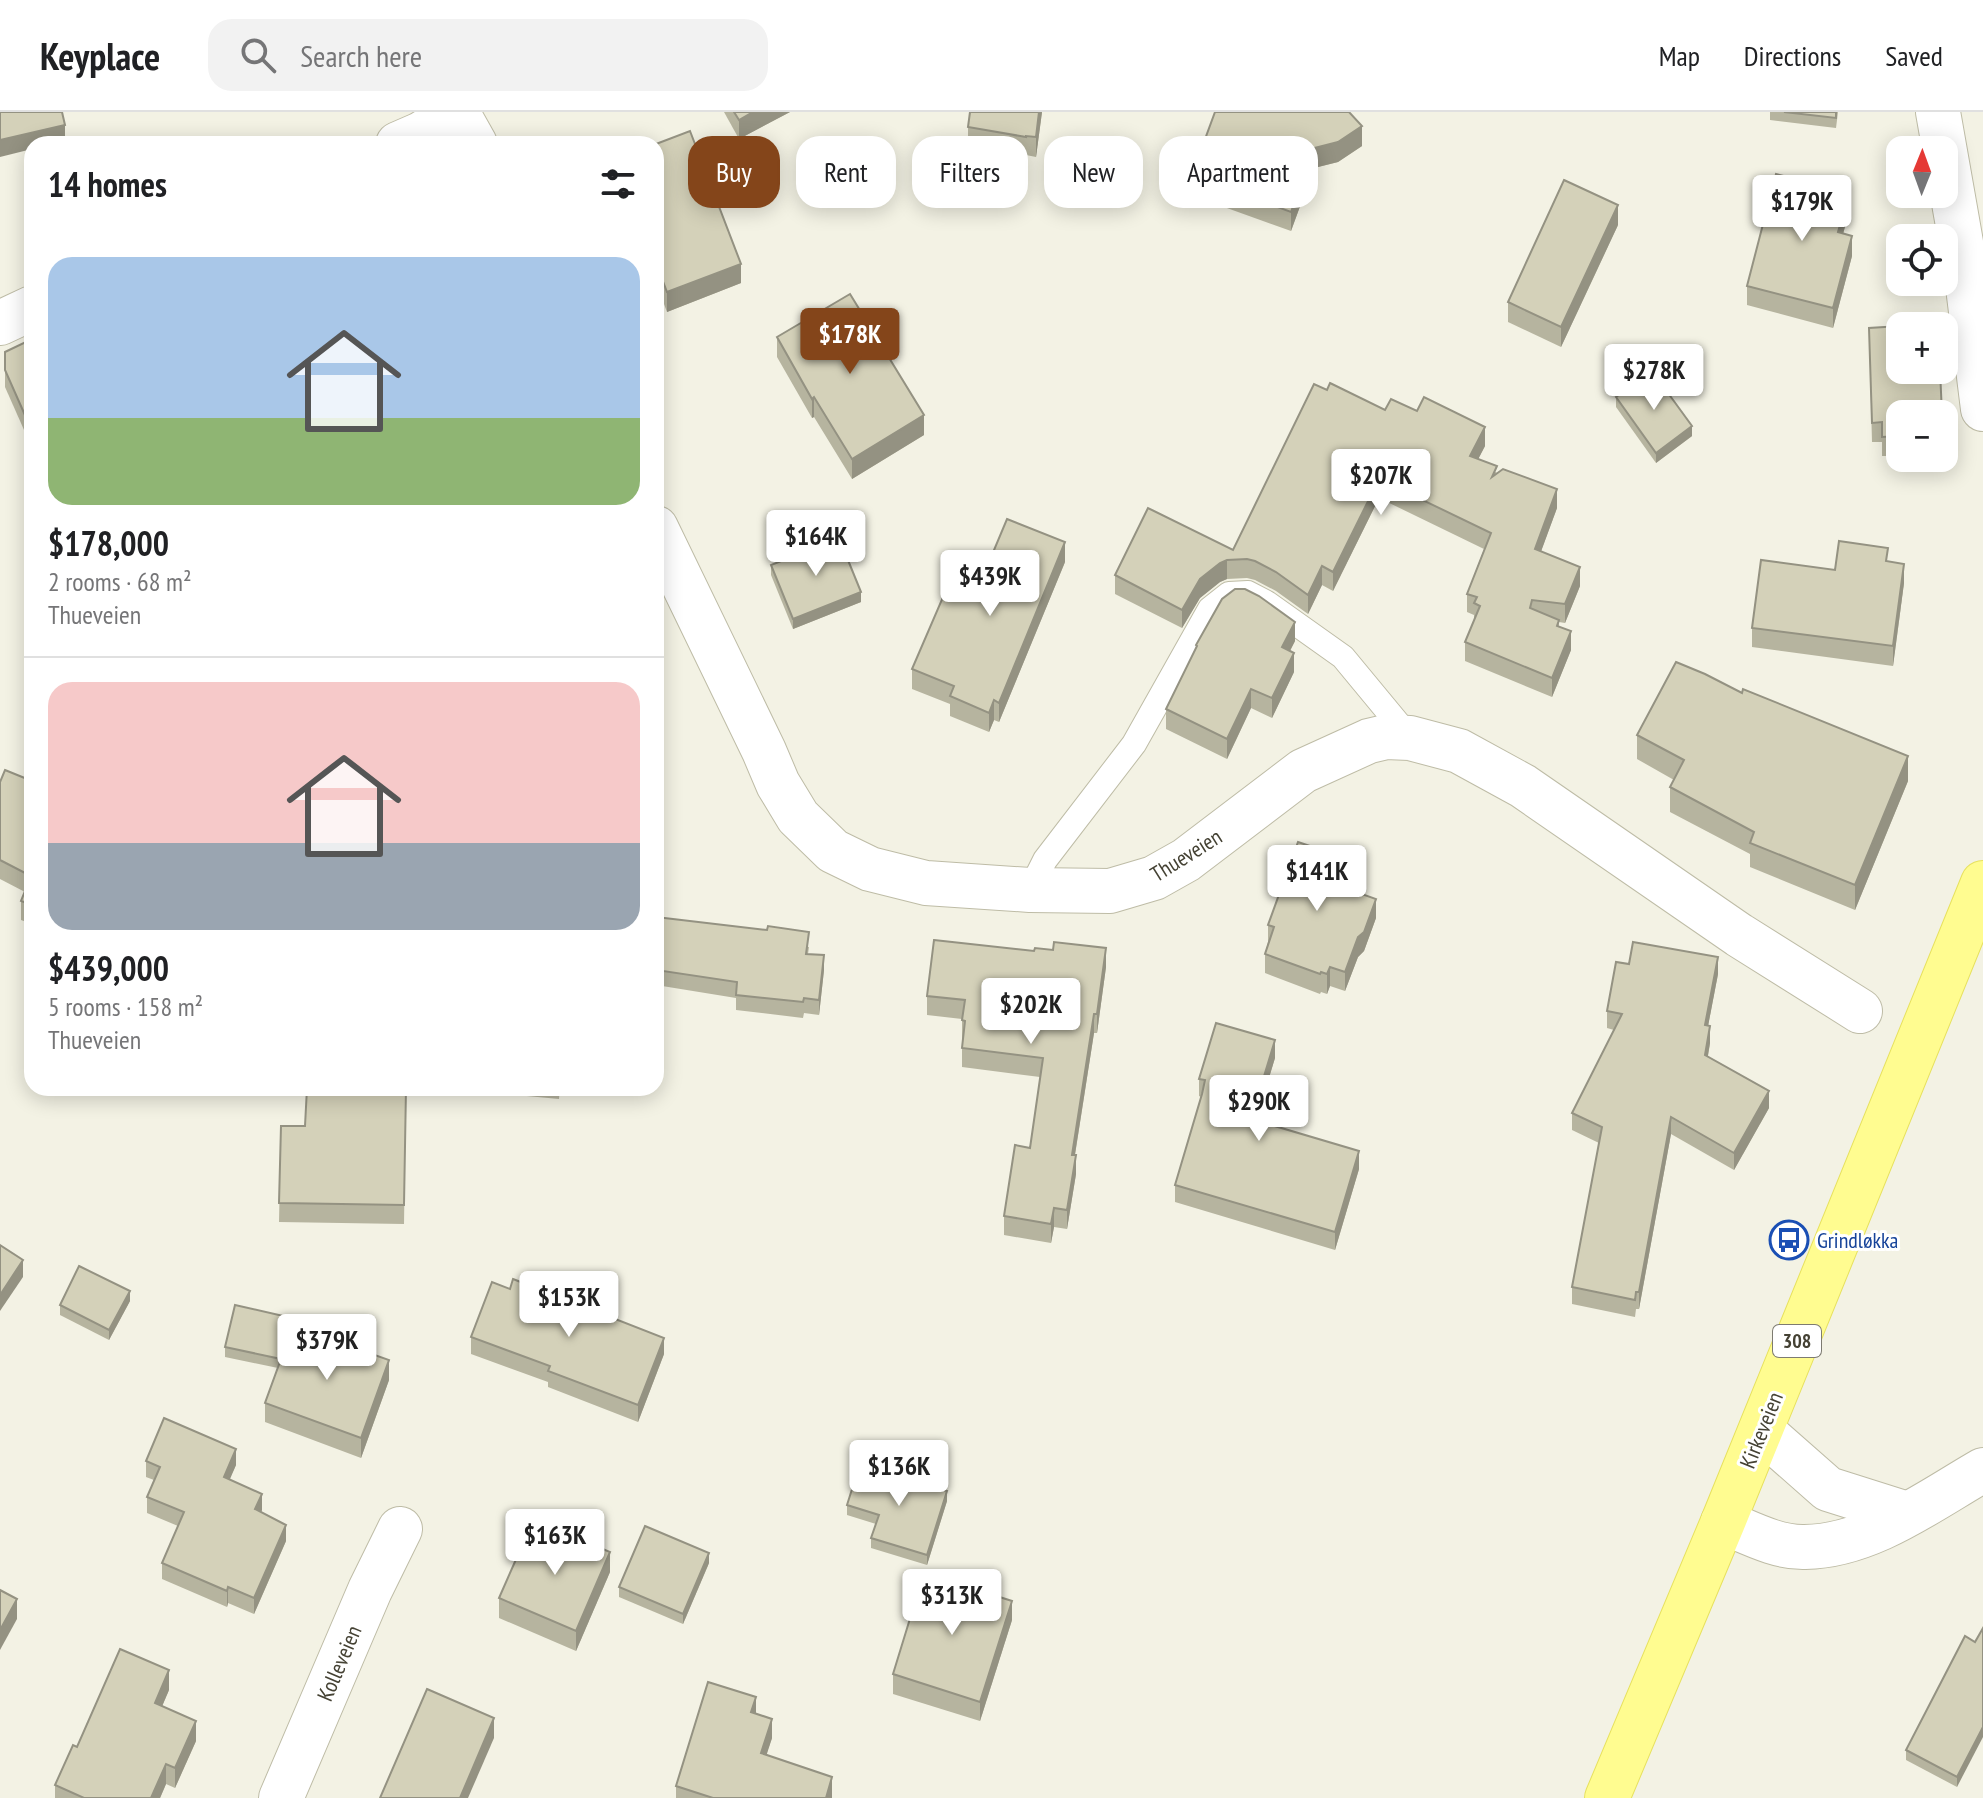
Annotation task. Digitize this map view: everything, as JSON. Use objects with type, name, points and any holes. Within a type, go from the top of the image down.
[{"type":"main road","name":"Kirkeveien","points":[[1607,1798],[1761,1430],[1983,883]]},
{"type":"street","points":[[416,136],[457,112],[470,136]]},
{"type":"street","points":[[1938,112],[1966,271],[1983,409]]},
{"type":"street","points":[[0,323],[24,312]]},
{"type":"street","name":"Thueveien","points":[[664,545],[778,784],[798,817],[833,851],[870,869],[926,883],[1030,890],[1110,891],[1154,878],[1186,860],[1303,771],[1369,741],[1386,737],[1410,738],[1459,751],[1523,786],[1739,935],[1860,1011]]},
{"type":"street","points":[[1761,1430],[1828,1489],[1907,1514]]},
{"type":"street","points":[[1723,1522],[1771,1541],[1803,1547],[1841,1543],[1881,1528],[1983,1470]]},
{"type":"street","name":"Kolleveien","points":[[281,1798],[370,1590],[400,1529]]},
{"type":"lane","points":[[1030,890],[1045,860],[1134,744],[1210,609],[1229,594],[1248,593],[1267,603],[1343,657],[1410,738]]},
{"type":"building","points":[[0,112],[62,112],[65,125],[0,140]]},
{"type":"building","points":[[734,112],[753,112],[739,120]]},
{"type":"building","points":[[970,112],[1039,112],[1036,137],[968,127]]},
{"type":"building","points":[[1215,112],[1349,112],[1362,126],[1338,142],[1318,147],[1318,136],[1206,136]]},
{"type":"building","points":[[1784,112],[1836,112],[1836,118]]},
{"type":"building","points":[[690,131],[688,208],[720,208],[741,264],[667,292],[664,284],[664,141]]},
{"type":"building","points":[[1776,174],[1849,193],[1838,232],[1852,236],[1833,308],[1747,286]]},
{"type":"building","points":[[1564,180],[1618,205],[1561,327],[1508,302]]},
{"type":"building","points":[[850,294],[924,415],[852,459],[814,397],[812,399],[777,337]]},
{"type":"building","points":[[1886,327],[1886,384],[1941,384],[1941,400],[1886,400],[1886,437],[1882,437],[1882,422],[1872,423],[1869,328]]},
{"type":"building","points":[[24,343],[24,413],[5,370],[5,352]]},
{"type":"building","points":[[1652,371],[1692,426],[1656,453],[1616,397]]},
{"type":"building","points":[[1330,383],[1385,410],[1391,399],[1417,411],[1424,397],[1485,427],[1470,456],[1497,466],[1492,477],[1503,469],[1557,489],[1535,549],[1580,567],[1565,604],[1532,600],[1530,608],[1559,620],[1557,626],[1571,631],[1552,678],[1465,642],[1480,606],[1474,603],[1477,597],[1467,594],[1491,533],[1379,479],[1333,572],[1322,566],[1308,595],[1276,572],[1247,559],[1220,563],[1200,579],[1182,610],[1115,575],[1148,508],[1233,550],[1314,384],[1327,390]]},
{"type":"building","points":[[1007,519],[1065,542],[999,703],[994,700],[989,713],[950,696],[954,686],[912,669],[943,597],[947,599],[956,577],[979,586]]},
{"type":"building","points":[[839,538],[861,592],[793,619],[771,565]]},
{"type":"building","points":[[1839,541],[1888,548],[1886,561],[1904,564],[1893,646],[1752,628],[1761,560],[1835,570]]},
{"type":"building","points":[[1235,589],[1245,589],[1259,596],[1295,622],[1282,647],[1294,653],[1272,698],[1251,689],[1227,739],[1166,709],[1222,599]]},
{"type":"building","points":[[1676,662],[1742,693],[1743,689],[1908,756],[1855,885],[1750,843],[1754,832],[1670,787],[1684,760],[1637,735]]},
{"type":"building","points":[[5,770],[24,778],[24,872],[0,860],[0,782]]},
{"type":"building","points":[[1298,842],[1348,859],[1339,886],[1376,899],[1345,972],[1330,967],[1327,974],[1320,974],[1265,954],[1274,927],[1268,925]]},
{"type":"building","points":[[664,918],[809,932],[806,954],[824,955],[819,1000],[804,998],[803,1002],[736,995],[737,982],[664,971]]},
{"type":"building","points":[[934,940],[1034,951],[1035,948],[1053,950],[1054,942],[1106,948],[1072,1155],[1076,1155],[1067,1210],[1054,1208],[1051,1224],[1004,1216],[1015,1145],[1030,1148],[1043,1058],[962,1048],[965,1000],[927,996]]},
{"type":"building","points":[[1633,942],[1718,957],[1705,1025],[1710,1026],[1705,1055],[1769,1091],[1734,1153],[1671,1117],[1635,1300],[1572,1287],[1602,1127],[1572,1113],[1622,1014],[1607,1011],[1616,962],[1629,964]]},
{"type":"building","points":[[1216,1023],[1275,1040],[1251,1119],[1359,1151],[1335,1232],[1175,1185],[1202,1094],[1205,1080],[1199,1079]]},
{"type":"building","points":[[307,1096],[406,1096],[404,1205],[279,1203],[281,1126],[305,1126]]},
{"type":"building","points":[[0,1245],[23,1260],[0,1295]]},
{"type":"building","points":[[79,1266],[130,1291],[109,1330],[60,1305]]},
{"type":"building","points":[[513,1279],[664,1338],[638,1405],[548,1371],[550,1366],[471,1337],[492,1282],[510,1289]]},
{"type":"building","points":[[235,1305],[292,1318],[281,1359],[225,1347]]},
{"type":"building","points":[[293,1326],[389,1360],[361,1438],[265,1403]]},
{"type":"building","points":[[164,1418],[236,1449],[224,1477],[262,1494],[255,1509],[286,1525],[254,1598],[228,1587],[227,1591],[162,1563],[184,1512],[147,1497],[160,1467],[146,1461]]},
{"type":"building","points":[[860,1464],[947,1491],[927,1555],[871,1538],[879,1515],[847,1505]]},
{"type":"building","points":[[645,1526],[709,1553],[683,1614],[619,1587]]},
{"type":"building","points":[[529,1530],[554,1540],[558,1530],[610,1552],[576,1631],[499,1598]]},
{"type":"building","points":[[924,1573],[1012,1601],[980,1702],[893,1674]]},
{"type":"building","points":[[0,1590],[17,1599],[0,1630]]},
{"type":"building","points":[[1983,1628],[1983,1727],[1957,1777],[1906,1750],[1965,1636],[1975,1642]]},
{"type":"building","points":[[120,1649],[169,1670],[155,1703],[196,1721],[175,1768],[166,1764],[151,1798],[84,1798],[55,1785],[73,1745],[77,1747]]},
{"type":"building","points":[[708,1682],[756,1697],[751,1712],[772,1719],[761,1753],[832,1777],[826,1798],[713,1798],[676,1786]]},
{"type":"building","points":[[427,1689],[494,1718],[460,1798],[380,1798]]},
{"type":"place","name":"Grindløkka","points":[[1789,1240]]}]
